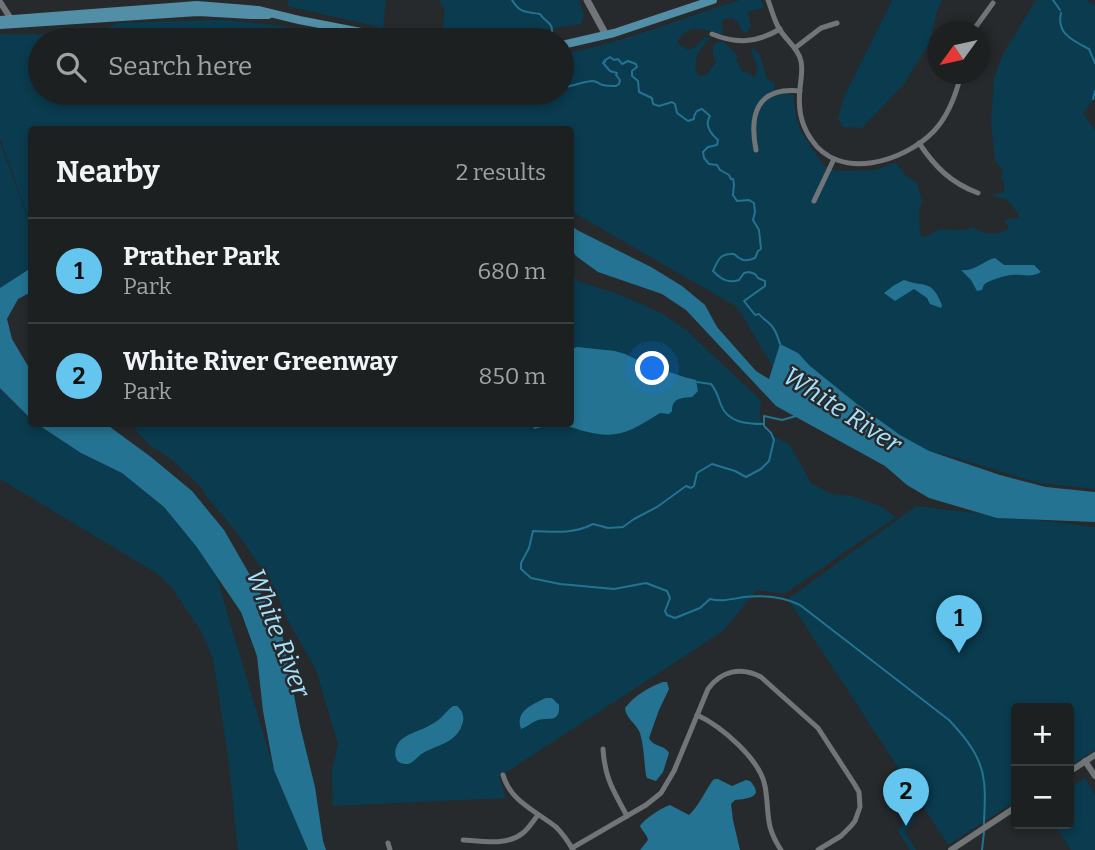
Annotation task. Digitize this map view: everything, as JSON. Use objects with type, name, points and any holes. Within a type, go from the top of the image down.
[{"type":"main road","points":[[587,0],[606,35]]},
{"type":"main road","points":[[574,42],[606,35],[713,0]]},
{"type":"main road","points":[[0,23],[12,19],[197,2],[258,10],[341,28]]},
{"type":"main road","points":[[0,23],[198,12],[274,15]]},
{"type":"street","points":[[768,0],[779,29],[795,48],[801,62],[799,109],[804,129],[816,146],[834,159],[854,164],[874,163],[919,144],[932,133],[948,112],[958,84]]},
{"type":"street","points":[[0,2],[12,19]]},
{"type":"street","points":[[979,21],[993,3]]},
{"type":"street","points":[[795,48],[821,28],[837,23]]},
{"type":"street","points":[[712,34],[731,41],[747,41],[779,29]]},
{"type":"street","points":[[757,150],[753,124],[761,104],[774,93],[800,91]]},
{"type":"street","points":[[919,144],[945,175],[961,187],[978,193]]},
{"type":"street","points":[[814,201],[834,159]]},
{"type":"street","points":[[503,775],[520,802],[555,827],[573,849],[655,799],[666,787],[708,689],[718,678],[737,671],[755,674],[815,724],[859,792],[860,807],[851,827],[818,850]]},
{"type":"street","points":[[697,715],[713,723],[731,738],[754,763],[765,787],[769,828],[781,850]]},
{"type":"street","points":[[603,749],[608,782],[627,816]]},
{"type":"street","points":[[1074,769],[1095,755]]},
{"type":"street","points":[[1085,761],[1095,776]]},
{"type":"street","points":[[950,850],[1011,810]]},
{"type":"street","points":[[463,840],[510,840],[522,834],[538,815]]},
{"type":"shaded area","points":[[289,0],[386,0],[383,28],[287,6]]},
{"type":"shaded area","points":[[439,0],[579,0],[584,15],[581,24],[554,28],[443,28],[445,10]]},
{"type":"shaded area","points":[[740,0],[761,0],[764,8],[748,12],[751,27],[746,33],[732,18],[722,20],[723,34],[693,29],[683,35],[677,42],[689,50],[705,37],[710,38],[696,58],[697,74],[706,75],[716,62],[713,45],[723,41],[739,57],[736,59],[742,71],[756,76],[757,64],[751,52],[753,48],[760,55],[767,79],[775,83],[774,90],[793,95],[800,130],[824,166],[838,171],[875,170],[896,163],[907,177],[917,182],[922,202],[919,212],[922,237],[940,230],[973,227],[996,234],[1009,227],[1004,220],[1018,218],[1019,215],[1008,200],[994,196],[1003,193],[1005,186],[1001,177],[1003,170],[995,161],[991,123],[994,78],[1003,54],[1036,0],[1086,0],[1095,5],[1095,98],[1083,113],[1095,130],[1095,489],[1039,483],[943,454],[939,463],[777,374],[737,307],[574,213],[574,126],[28,126],[28,217],[0,138],[0,34],[28,34],[28,105],[574,105],[574,51],[630,37]]},
{"type":"shaded area","points":[[892,0],[943,0],[935,21],[927,21],[927,46],[904,84],[862,128],[843,127],[838,119],[844,96]]},
{"type":"shaded area","points":[[221,20],[292,28],[108,28],[118,23]]},
{"type":"shaded area","points":[[0,142],[28,219],[28,272],[0,289]]},
{"type":"shaded area","points":[[574,277],[663,314],[686,330],[761,400],[761,425],[768,433],[790,445],[811,483],[831,494],[852,496],[880,506],[896,517],[784,594],[757,590],[723,631],[499,777],[506,798],[333,806],[332,771],[338,744],[316,670],[286,617],[273,586],[238,534],[201,487],[137,432],[135,427],[574,427]]},
{"type":"shaded area","points":[[0,388],[28,416],[28,427],[42,427],[75,449],[122,473],[164,507],[216,575],[274,770],[308,850],[238,850],[228,757],[213,659],[201,631],[172,588],[158,574],[0,479]]},
{"type":"shaded area","points":[[916,506],[1095,527],[1095,750],[1074,764],[1074,703],[1011,703],[1011,804],[948,845],[922,805],[917,808],[913,822],[905,832],[916,850],[910,850],[898,831],[918,798],[788,599]]},
{"type":"shaded area","points":[[1085,778],[1095,794],[1095,850],[1071,850],[1057,829],[1074,829],[1074,786]]},
{"type":"water","name":"White River","points":[[574,228],[682,286],[705,305],[717,327],[756,371],[769,379],[780,344],[798,353],[857,404],[900,435],[929,451],[1046,487],[1095,492],[1095,522],[997,518],[929,498],[907,485],[885,466],[776,406],[686,310],[662,294],[598,272],[576,256]]},
{"type":"water","points":[[995,258],[1004,265],[1034,265],[1041,272],[1001,277],[977,291],[961,270],[971,269]]},
{"type":"water","points":[[28,270],[28,294],[18,299],[7,319],[12,339],[28,366],[28,416],[0,388],[0,288]]},
{"type":"water","points":[[904,280],[931,287],[942,305],[941,308],[930,304],[927,298],[914,289],[895,301],[884,293]]},
{"type":"water","points":[[574,348],[625,354],[646,364],[696,380],[698,391],[692,397],[675,401],[669,414],[660,413],[626,432],[609,435],[571,427],[574,427]]},
{"type":"water","name":"White River","points":[[42,427],[110,427],[192,491],[224,530],[281,629],[326,850],[308,850],[274,770],[263,711],[257,656],[241,612],[196,546],[164,507],[122,473],[81,453]]},
{"type":"water","points":[[667,682],[669,689],[649,738],[669,753],[663,772],[656,781],[647,778],[640,733],[625,708],[642,692]]},
{"type":"water","points":[[546,698],[552,698],[559,705],[558,715],[551,719],[538,720],[521,729],[522,713]]},
{"type":"water","points":[[453,706],[459,708],[463,717],[462,725],[455,736],[410,763],[398,761],[396,749],[402,739],[435,722]]},
{"type":"water","points":[[715,779],[732,786],[750,781],[756,791],[753,796],[735,800],[731,804],[740,850],[640,850],[648,840],[640,826],[645,820],[670,805],[689,815]]},
{"type":"waterway","points":[[512,0],[521,10],[540,14],[551,28]]},
{"type":"waterway","points":[[1053,0],[1060,10]]},
{"type":"waterway","points":[[1061,13],[1064,32],[1072,40],[1089,49],[1095,63]]},
{"type":"waterway","points":[[574,85],[596,81],[616,86],[620,80],[617,73],[610,71],[603,63],[610,57],[618,59],[622,64],[628,61],[636,64],[632,76],[638,81],[639,92],[652,98],[653,104],[659,106],[672,102],[677,113],[688,121],[694,119],[694,115],[702,109],[710,116],[708,126],[718,140],[717,145],[708,147],[703,152],[704,158],[733,179],[733,195],[737,201],[749,200],[754,203],[753,220],[759,230],[761,249],[755,258],[749,260],[734,254],[723,256],[713,271],[727,281],[739,280],[744,273],[749,272],[765,281],[765,286],[744,301],[755,315],[759,314],[773,327],[780,344]]},
{"type":"waterway","points":[[1093,99],[1095,91]]},
{"type":"waterway","points":[[697,382],[711,384],[728,416],[745,423],[764,424]]},
{"type":"waterway","points":[[796,416],[782,420],[764,416],[764,426],[774,440],[769,461],[761,469],[746,477],[712,464],[697,473],[694,486],[686,486],[623,527],[608,528],[593,524],[571,531],[533,531],[521,569],[531,578],[560,584],[614,589],[646,583],[667,591],[670,598],[665,611],[667,615],[675,618],[700,608],[710,599],[766,596],[800,605],[949,720],[961,733],[972,748],[983,773],[984,827]]},
{"type":"waterway","points":[[982,850],[984,832]]},
{"type":"place","name":"Prather Park","points":[[959,653]]},
{"type":"place","name":"White River Greenway","points":[[906,826]]}]
